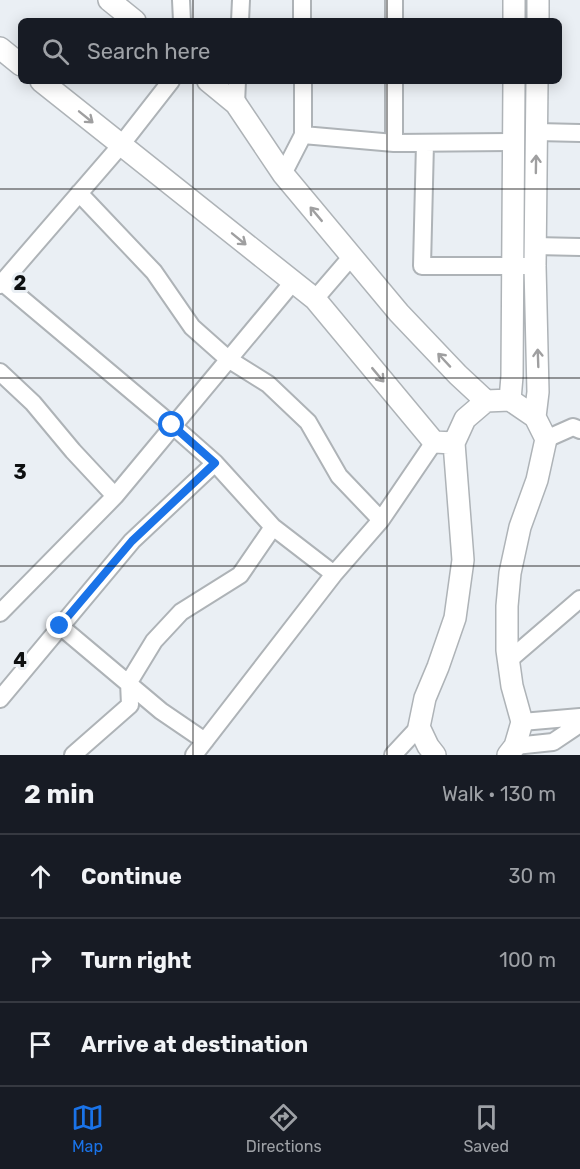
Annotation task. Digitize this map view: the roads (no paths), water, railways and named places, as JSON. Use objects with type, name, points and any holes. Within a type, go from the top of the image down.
[{"type":"street","points":[[109,0],[131,18]]},
{"type":"street","points":[[181,0],[182,18]]},
{"type":"street","points":[[240,18],[241,0]]},
{"type":"street","points":[[302,0],[302,18]]},
{"type":"street","points":[[394,0],[394,18]]},
{"type":"street","points":[[514,0],[514,18]]},
{"type":"street","points":[[538,0],[538,18]]},
{"type":"street","points":[[0,48],[18,63]]},
{"type":"street","points":[[45,84],[315,299],[444,443],[463,560],[454,618],[425,698],[420,727],[428,746],[435,755]]},
{"type":"street","points":[[169,84],[121,145],[1,283],[172,425],[215,463],[273,527],[334,574]]},
{"type":"street","points":[[212,84],[236,104],[283,174],[399,312],[458,375],[486,401]]},
{"type":"street","points":[[236,104],[237,84]]},
{"type":"street","points":[[283,174],[303,135],[303,84]]},
{"type":"street","points":[[394,84],[394,143]]},
{"type":"street","points":[[510,400],[514,84]]},
{"type":"street","points":[[535,417],[538,392],[535,256],[537,84]]},
{"type":"street","points":[[537,132],[580,133]]},
{"type":"street","points":[[303,135],[394,143],[513,142]]},
{"type":"street","points":[[425,143],[422,266],[513,266],[535,256],[580,247]]},
{"type":"street","points":[[79,193],[154,272],[192,327],[228,359],[268,384],[308,422],[339,476],[381,520]]},
{"type":"street","points":[[315,299],[352,256]]},
{"type":"street","points":[[0,613],[115,496],[293,282]]},
{"type":"street","points":[[0,372],[33,403],[115,496]]},
{"type":"street","points":[[194,755],[334,574],[465,419],[486,401],[510,400],[535,417],[546,439],[537,480],[520,527],[510,573],[507,606],[508,661],[522,722],[511,751]]},
{"type":"street","points":[[546,439],[578,427]]},
{"type":"street","points":[[0,699],[132,541],[215,463]]},
{"type":"street","points":[[73,755],[130,705],[129,682],[154,641],[181,612],[240,575],[273,527]]},
{"type":"street","points":[[508,661],[580,599]]},
{"type":"street","points":[[60,626],[161,711],[205,741]]},
{"type":"street","points":[[522,722],[580,717]]},
{"type":"street","points":[[511,751],[553,742],[580,724]]},
{"type":"street","points":[[393,755],[420,727]]}]
